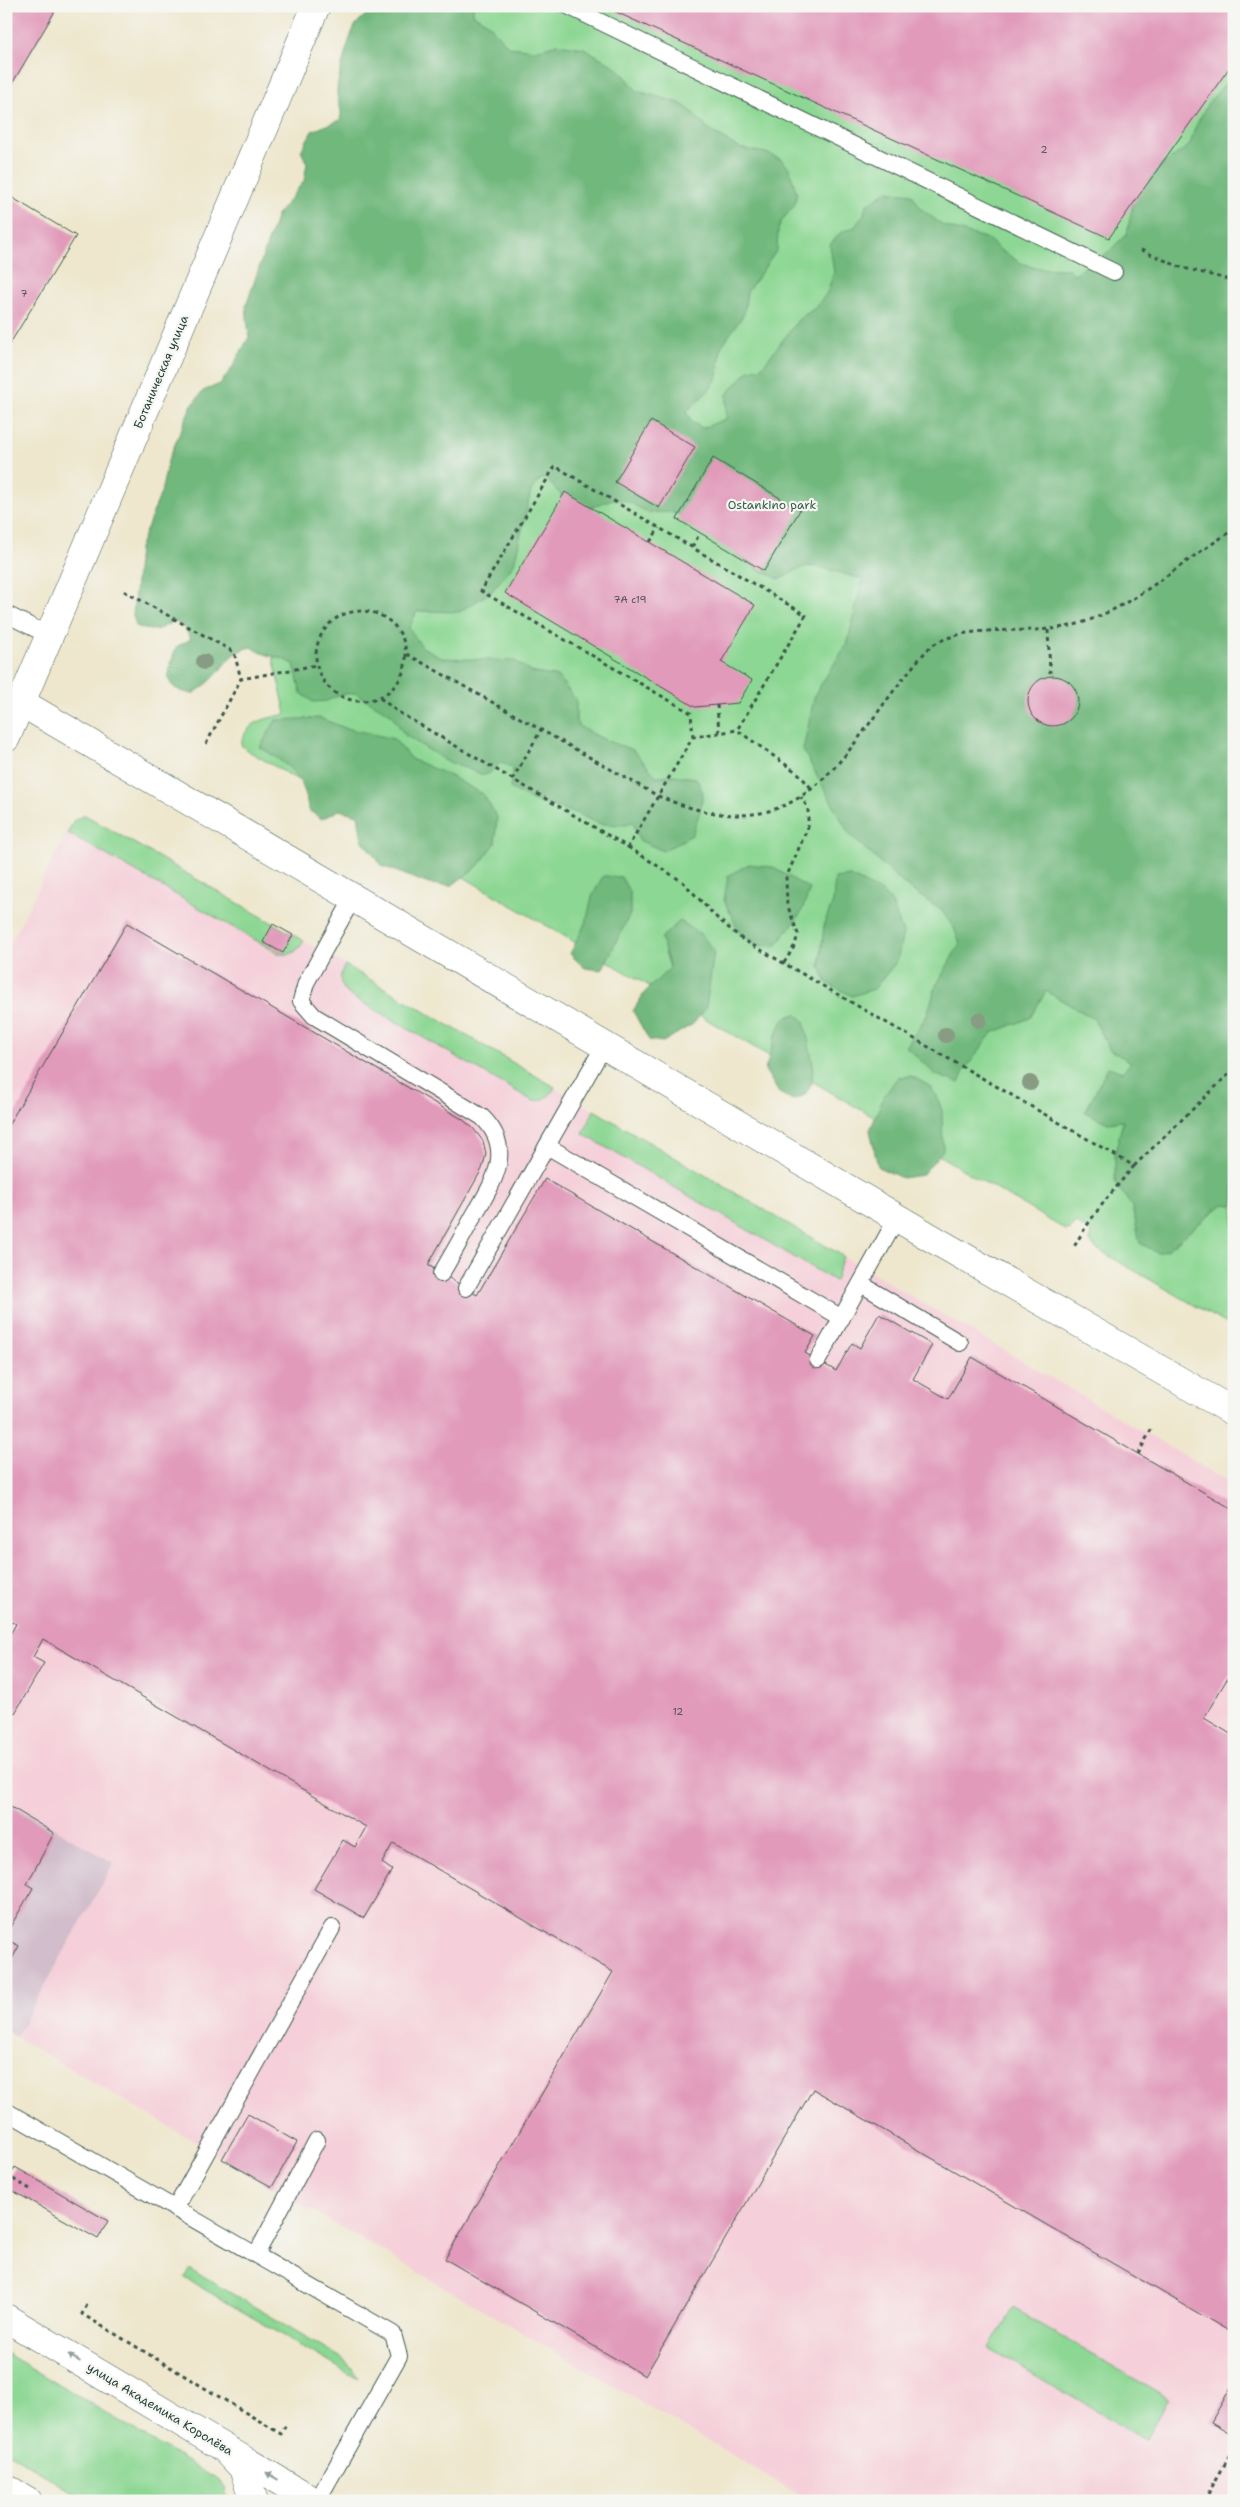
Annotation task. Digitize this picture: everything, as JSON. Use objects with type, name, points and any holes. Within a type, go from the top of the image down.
[{"type":"street","name":"Ботаническая улица","points":[[6,738],[316,6]]},
{"type":"street","points":[[22,703],[897,1218],[1234,1412]]},
{"type":"street","name":"улица Академика Королёва","points":[[6,2318],[314,2501]]},
{"type":"street","points":[[222,2446],[244,2468],[254,2501]]},
{"type":"street","points":[[6,2488],[28,2501]]},
{"type":"lane","points":[[568,6],[1114,272]]},
{"type":"lane","points":[[6,614],[50,636]]},
{"type":"lane","points":[[353,898],[306,983],[301,1001],[314,1016],[482,1117],[490,1126],[498,1142],[500,1153],[496,1177],[441,1274]]},
{"type":"lane","points":[[466,1288],[604,1044]]},
{"type":"lane","points":[[547,1146],[842,1318]]},
{"type":"lane","points":[[818,1360],[897,1218]]},
{"type":"lane","points":[[860,1284],[960,1343]]},
{"type":"lane","points":[[175,2209],[332,1928]]},
{"type":"lane","points":[[6,2111],[393,2334],[399,2356],[317,2501]]},
{"type":"lane","points":[[256,2255],[317,2140]]},
{"type":"path","points":[[1140,250],[1180,267],[1234,281]]},
{"type":"path","points":[[628,847],[693,737],[691,713],[481,591],[555,466],[806,615],[737,730]]},
{"type":"path","points":[[650,542],[659,528]]},
{"type":"path","points":[[407,654],[658,796],[695,811],[735,816],[786,806],[812,789],[834,770],[917,660],[931,646],[953,635],[1048,630],[1078,624],[1107,614],[1135,598],[1234,530]]},
{"type":"path","points":[[692,547],[700,533]]},
{"type":"path","points":[[124,591],[234,652],[241,678],[206,744]]},
{"type":"path","points":[[364,611],[380,614],[394,624],[403,638],[407,654],[404,672],[395,687],[380,698],[365,701],[348,700],[334,692],[323,680],[317,665],[316,648],[322,633],[333,620],[348,613],[364,611]]},
{"type":"path","points":[[1048,630],[1050,673]]},
{"type":"path","points":[[241,678],[317,665]]},
{"type":"path","points":[[380,698],[398,712],[684,882],[730,930],[1134,1166]]},
{"type":"path","points":[[717,705],[719,733]]},
{"type":"path","points":[[512,780],[541,730]]},
{"type":"path","points":[[693,737],[737,730],[799,774],[812,789]]},
{"type":"path","points":[[784,963],[795,945],[798,934],[787,904],[786,878],[809,823],[808,808],[801,797]]},
{"type":"path","points":[[1074,1247],[1104,1201],[1134,1166],[1234,1069]]},
{"type":"path","points":[[1138,1454],[1153,1426]]},
{"type":"path","points":[[6,2175],[30,2189]]},
{"type":"path","points":[[87,2305],[82,2314],[281,2434],[287,2423]]},
{"type":"path","points":[[1204,2501],[1234,2448]]},
{"type":"shaded area","points":[[85,815],[1234,1485],[1234,2501],[810,2501],[16,2037],[114,1863],[6,1801],[6,951],[73,821]]},
{"type":"shaded area","points":[[6,1801],[114,1863],[16,2037],[6,2031]]},
{"type":"green space","name":"Ostankino park","points":[[374,6],[473,6],[473,14],[488,23],[509,47],[535,50],[558,44],[584,48],[619,69],[637,91],[680,103],[690,110],[709,130],[739,148],[766,153],[782,160],[789,168],[797,194],[794,206],[782,220],[778,230],[777,250],[747,292],[744,314],[721,347],[718,376],[710,389],[686,412],[692,422],[702,428],[726,419],[727,394],[749,370],[762,367],[799,319],[815,308],[827,293],[834,272],[830,245],[841,232],[855,227],[864,214],[866,205],[887,191],[912,194],[921,209],[944,226],[988,239],[1000,250],[1021,263],[1035,268],[1069,269],[1074,274],[1107,253],[1127,234],[1134,199],[1159,167],[1190,145],[1195,128],[1208,103],[1234,74],[1234,1205],[1223,1204],[1167,1250],[1158,1253],[1140,1243],[1132,1207],[1115,1182],[1115,1153],[1123,1121],[1108,1123],[1085,1112],[1108,1067],[1123,1072],[1131,1062],[1110,1050],[1094,1019],[1046,991],[1030,1018],[992,1033],[964,1071],[959,1083],[936,1075],[906,1047],[927,1015],[936,986],[960,943],[954,928],[942,911],[906,886],[849,834],[803,750],[815,694],[848,642],[862,579],[809,566],[779,579],[757,569],[683,515],[670,512],[649,513],[627,501],[612,499],[583,511],[568,502],[545,478],[538,481],[531,491],[514,564],[491,592],[459,612],[417,611],[409,628],[422,647],[443,658],[515,661],[531,672],[558,677],[576,700],[576,721],[580,727],[605,740],[633,750],[656,776],[673,775],[696,778],[703,793],[700,811],[692,835],[663,851],[639,840],[633,822],[626,825],[600,824],[575,813],[529,799],[510,788],[513,768],[501,762],[490,773],[484,775],[446,761],[405,735],[391,714],[355,693],[339,695],[327,701],[313,702],[301,693],[294,664],[257,651],[252,647],[234,654],[213,679],[193,694],[175,688],[171,683],[169,678],[170,664],[176,647],[191,639],[183,626],[174,621],[156,630],[136,626],[133,615],[139,548],[161,493],[168,461],[191,406],[203,391],[220,384],[232,368],[249,337],[246,306],[277,215],[304,181],[307,163],[301,151],[312,131],[340,120],[341,112],[337,90],[347,48],[355,26]]},
{"type":"green space","name":"Ostankino park","points":[[455,6],[1234,6],[1234,1328],[1095,1248],[1090,1241],[1092,1233],[1077,1223],[1071,1229],[1066,1230],[241,745],[247,730],[252,726],[264,719],[286,714],[268,635]]},
{"type":"green space","points":[[320,718],[345,728],[394,739],[411,759],[446,774],[483,794],[497,817],[495,844],[478,866],[451,886],[429,884],[382,866],[362,840],[358,815],[339,810],[322,819],[308,810],[299,779],[286,765],[260,747],[276,720]]},
{"type":"green space","points":[[85,815],[304,941],[293,953],[278,953],[68,833],[73,821]]},
{"type":"green space","points":[[749,864],[772,867],[810,889],[801,913],[775,947],[755,945],[739,932],[724,900],[728,876]]},
{"type":"green space","points":[[603,876],[621,877],[630,893],[630,914],[602,970],[585,968],[570,954],[586,922],[592,897]]},
{"type":"green space","points":[[850,876],[882,892],[892,903],[903,933],[897,961],[874,989],[852,996],[827,983],[820,967],[824,924],[833,902],[835,878]]},
{"type":"green space","points":[[680,921],[702,935],[714,951],[706,1008],[693,1024],[663,1042],[649,1040],[633,1011],[645,992],[670,968],[661,938]]},
{"type":"green space","points":[[345,965],[555,1087],[549,1096],[533,1101],[348,994],[342,987],[340,980]]},
{"type":"green space","points":[[796,1014],[804,1021],[813,1063],[812,1083],[805,1095],[793,1100],[779,1093],[765,1070],[775,1037],[784,1018]]},
{"type":"green space","points":[[911,1076],[928,1085],[937,1096],[942,1111],[943,1150],[922,1175],[902,1178],[878,1167],[870,1130],[884,1096],[898,1077]]},
{"type":"green space","points":[[594,1110],[843,1256],[835,1281],[583,1134]]},
{"type":"green space","points":[[190,2269],[340,2357],[352,2368],[358,2379],[185,2278]]},
{"type":"green space","points":[[1013,2308],[1169,2399],[1145,2440],[989,2348]]},
{"type":"green space","points":[[6,2353],[221,2482],[225,2487],[228,2501],[88,2501],[6,2451]]},
{"type":"building","points":[[6,6],[58,6],[6,94]]},
{"type":"building","points":[[603,6],[1234,6],[1234,61],[1109,238]]},
{"type":"building","points":[[6,194],[76,236],[6,350]]},
{"type":"building","points":[[651,421],[695,447],[659,508],[615,482]]},
{"type":"building","points":[[713,458],[800,510],[764,571],[677,519]]},
{"type":"building","points":[[565,492],[755,605],[721,662],[752,680],[738,703],[695,707],[505,593]]},
{"type":"building","points":[[1053,676],[1063,678],[1071,683],[1076,691],[1078,701],[1076,711],[1071,719],[1063,724],[1053,726],[1043,724],[1035,719],[1030,711],[1028,701],[1030,691],[1035,683],[1043,678]]},
{"type":"building","points":[[127,923],[462,1119],[473,1128],[483,1141],[486,1154],[482,1169],[428,1265],[477,1295],[545,1179],[815,1336],[805,1353],[836,1371],[852,1343],[860,1348],[879,1314],[932,1345],[913,1379],[948,1399],[972,1357],[1234,1510],[1234,1667],[1204,1718],[1234,1736],[1234,2334],[813,2089],[645,2376],[445,2259],[613,1972],[393,1843],[382,1863],[392,1870],[364,1918],[314,1889],[343,1840],[355,1847],[366,1827],[43,1639],[33,1657],[44,1663],[15,1713],[6,1708],[6,1641],[16,1624],[6,1618],[6,1129]]},
{"type":"building","points":[[273,924],[293,935],[283,953],[263,942]]},
{"type":"building","points":[[6,1804],[54,1833],[27,1884],[33,1888],[6,1934]]},
{"type":"building","points":[[6,1939],[19,1946],[6,1970]]},
{"type":"building","points":[[248,2114],[297,2142],[272,2187],[222,2159]]},
{"type":"building","points":[[15,2167],[108,2221],[98,2239],[6,2187],[6,2182]]},
{"type":"building","points":[[1234,2382],[1234,2435],[1211,2422]]}]
